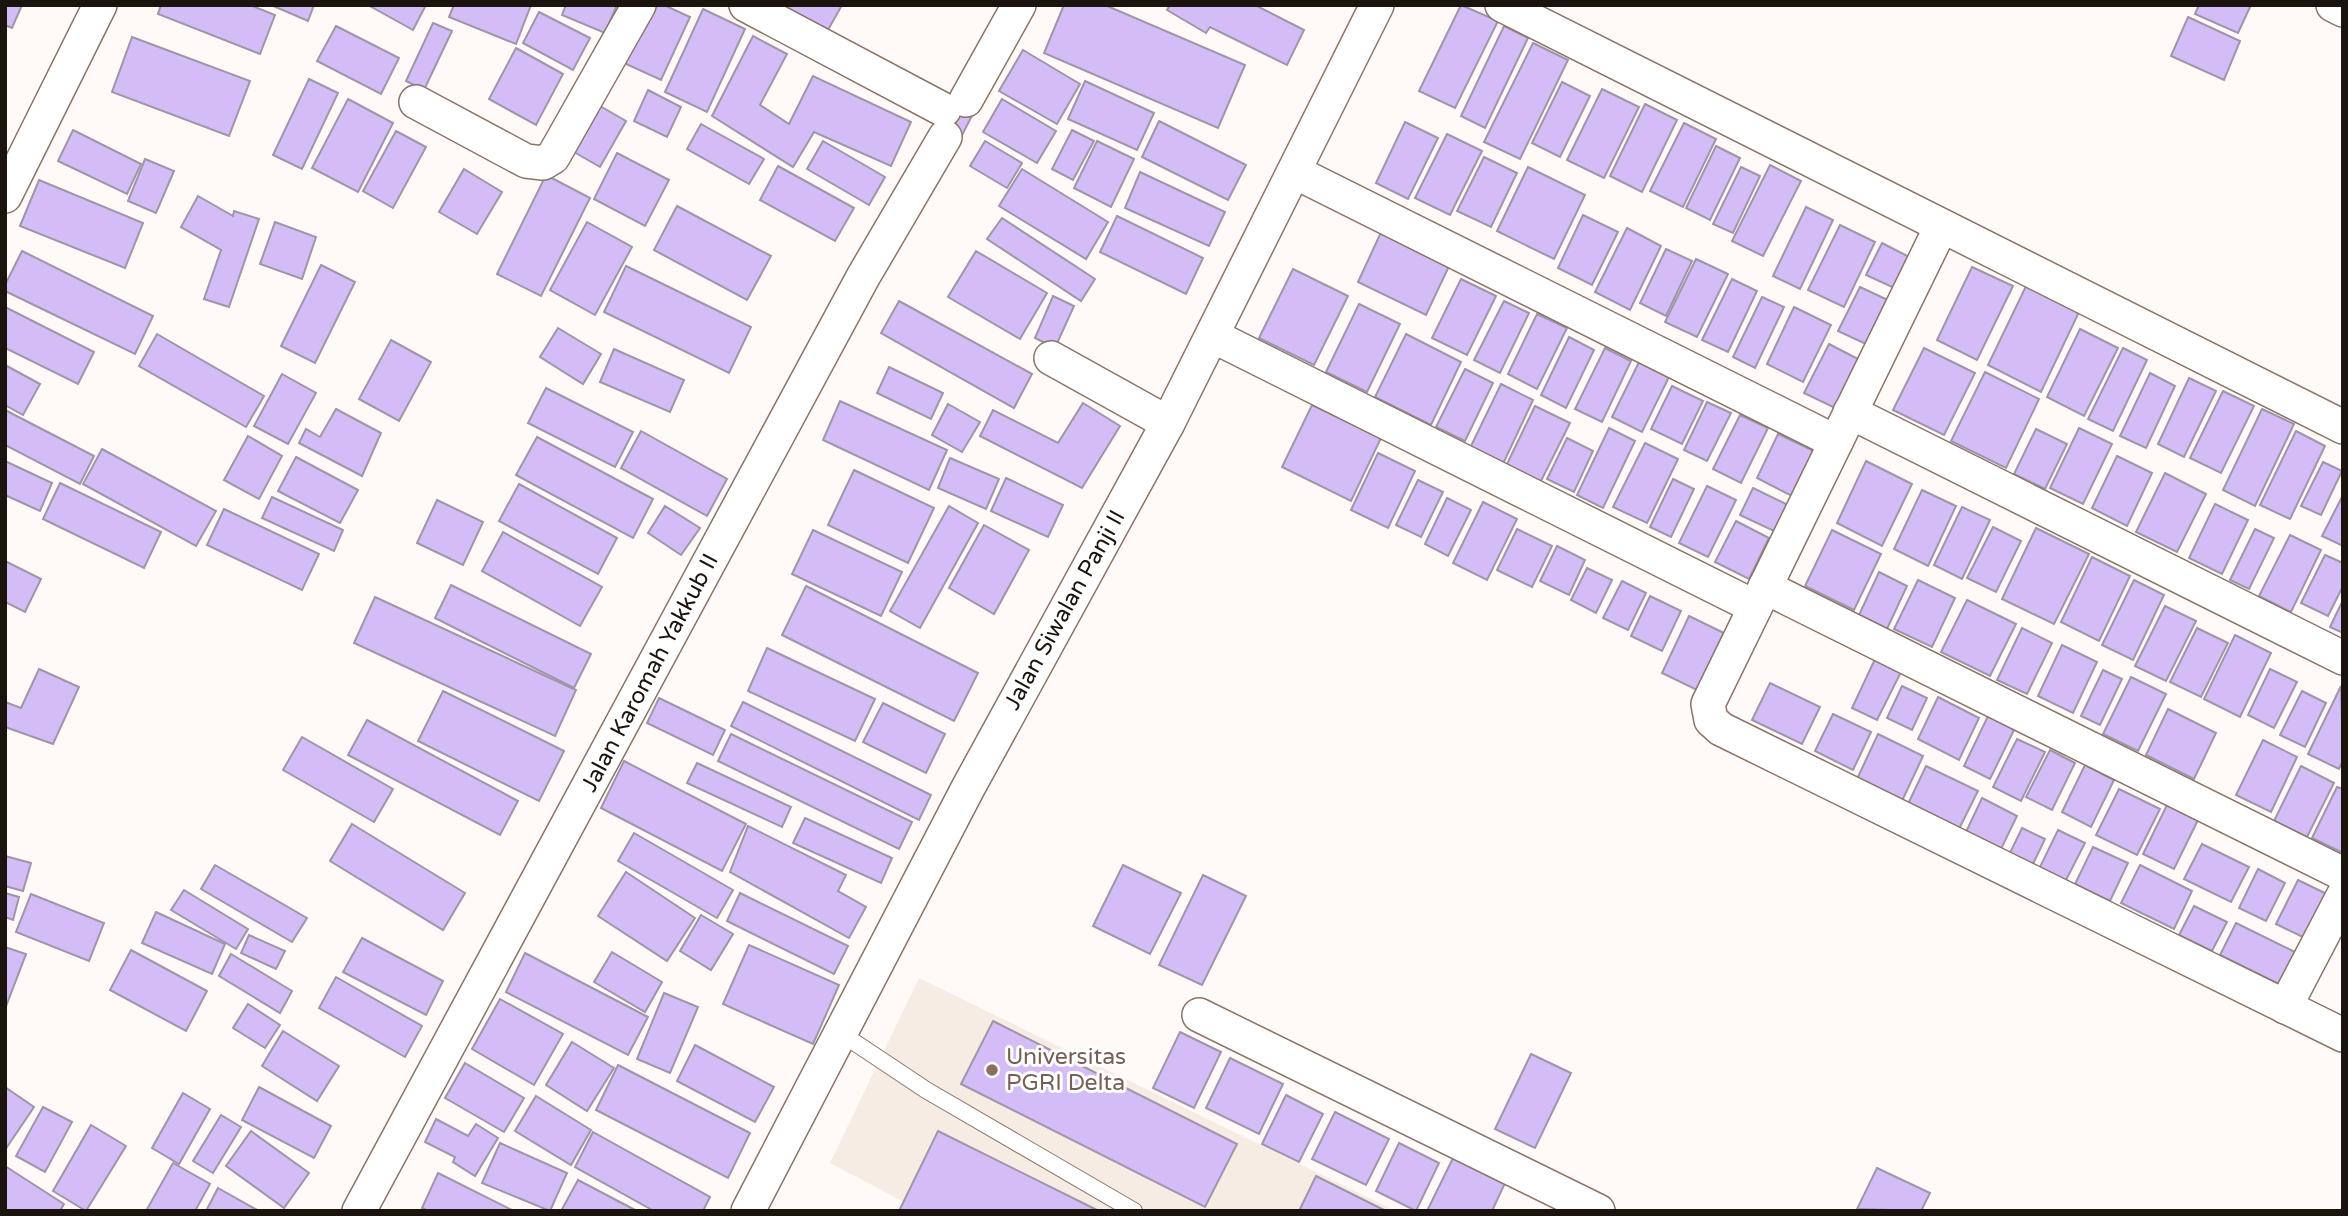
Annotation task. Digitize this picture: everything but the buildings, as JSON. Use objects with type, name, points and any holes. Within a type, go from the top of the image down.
[{"type":"street","points":[[5,196],[100,5]]},
{"type":"street","points":[[416,102],[526,161],[543,163],[554,157],[639,5]]},
{"type":"street","points":[[747,5],[951,116]]},
{"type":"street","name":"Jalan Karomah Yakkub II","points":[[359,1211],[863,277],[951,116],[1018,5]]},
{"type":"street","name":"Jalan Siwalan Panji II","points":[[748,1211],[968,788],[1168,423],[1377,5]]},
{"type":"street","points":[[1502,5],[2343,427]]},
{"type":"street","points":[[2333,5],[2343,10]]},
{"type":"street","points":[[1295,172],[1836,442]]},
{"type":"street","points":[[1941,227],[1708,704],[1711,720],[1721,729],[2343,1035]]},
{"type":"street","points":[[1213,336],[2343,874]]},
{"type":"street","points":[[1051,358],[1168,423]]},
{"type":"street","points":[[1850,412],[2343,658]]},
{"type":"street","points":[[2285,1007],[2343,896]]},
{"type":"street","points":[[1199,1015],[1598,1211]]},
{"type":"lane","points":[[842,1034],[926,1090],[1134,1211]]},
{"type":"shaded area","name":"Universitas PGRI Delta","points":[[919,978],[1396,1211],[921,1211],[830,1163]]},
{"type":"place","name":"Universitas PGRI Delta","points":[[992,1070]]}]
